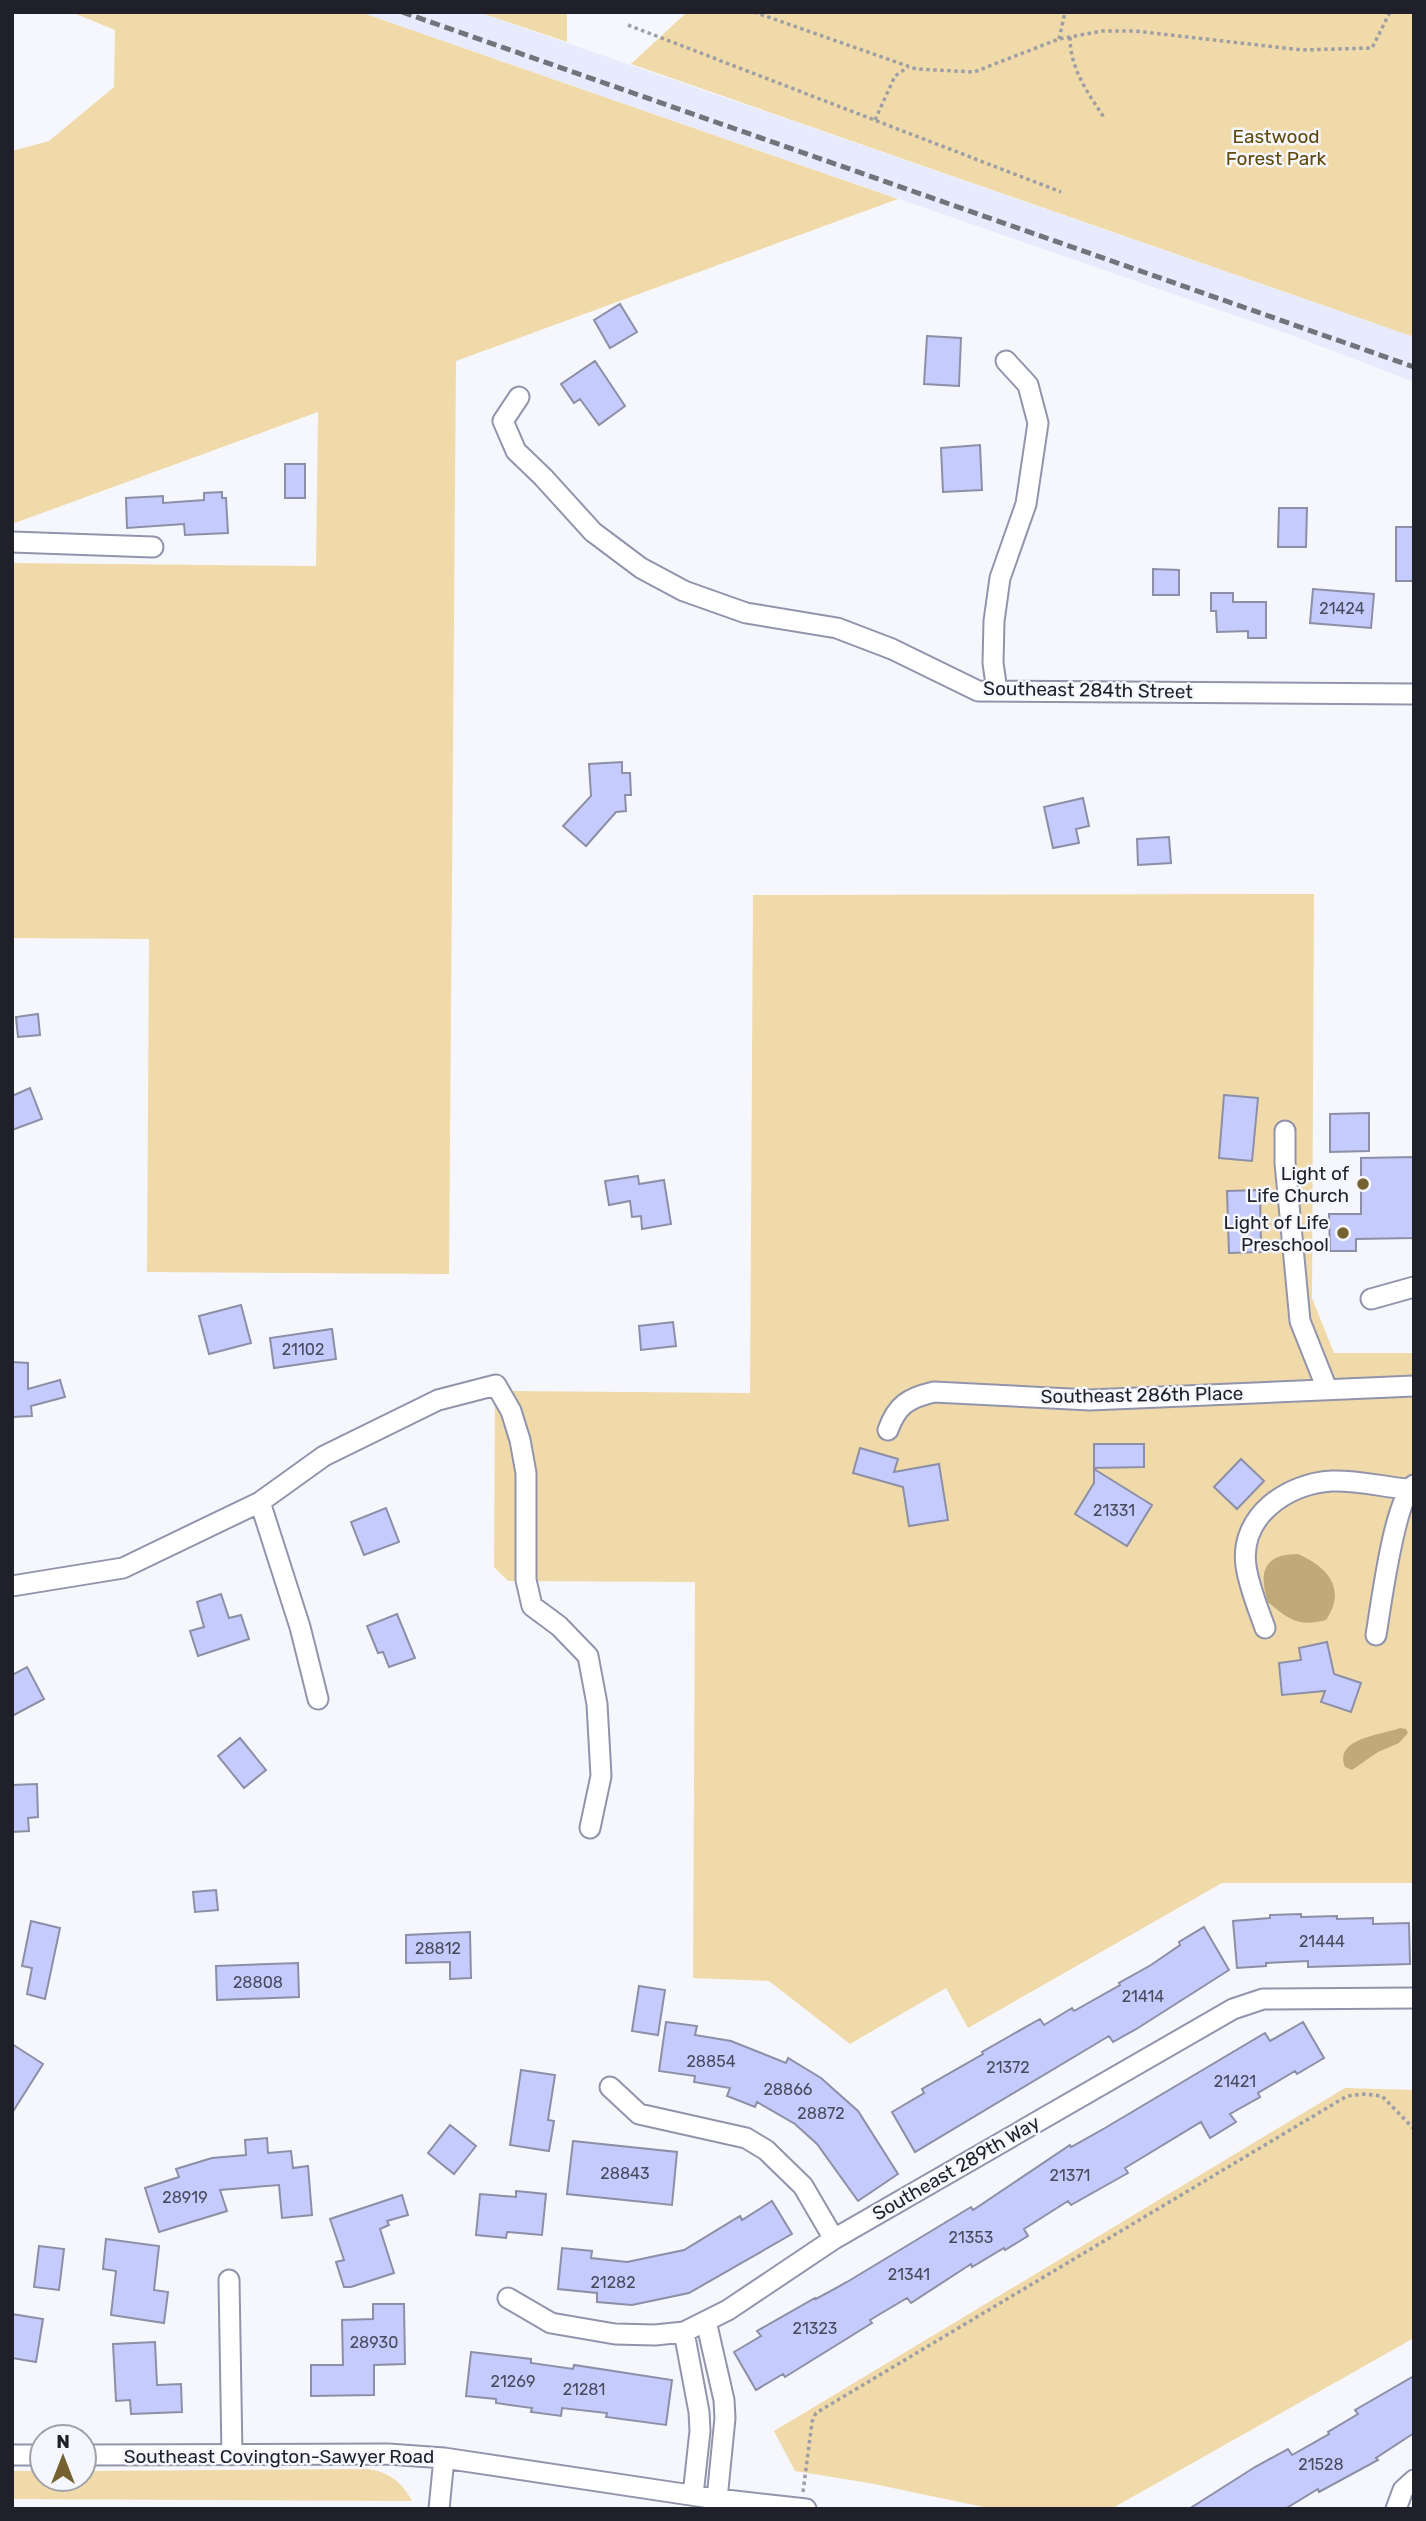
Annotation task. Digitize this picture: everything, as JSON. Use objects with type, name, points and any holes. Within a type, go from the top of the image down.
[{"type":"street","points":[[997,691],[993,663],[994,621],[1000,578],[1027,504],[1038,423],[1028,385],[1006,361]]},
{"type":"street","name":"Southeast 284th Street","points":[[519,397],[503,421],[516,451],[593,531],[640,568],[684,591],[746,613],[837,628],[892,649],[978,691],[1414,694]]},
{"type":"street","points":[[12,542],[153,547]]},
{"type":"street","points":[[1285,1131],[1285,1163],[1300,1321],[1327,1390]]},
{"type":"street","points":[[1371,1299],[1414,1287]]},
{"type":"street","points":[[12,1586],[123,1568],[260,1503],[324,1456],[438,1400],[496,1385],[512,1411],[526,1473],[526,1580],[533,1606],[559,1626],[588,1656],[597,1704],[601,1776],[590,1828]]},
{"type":"street","name":"Southeast 286th Place","points":[[888,1430],[894,1414],[912,1397],[934,1392],[1090,1400],[1414,1386]]},
{"type":"street","points":[[1265,1628],[1246,1564],[1247,1546],[1262,1513],[1273,1502],[1309,1484],[1333,1481],[1411,1487],[1396,1526],[1376,1635]]},
{"type":"street","points":[[260,1503],[300,1627],[318,1699]]},
{"type":"street","name":"Southeast 289th Way","points":[[508,2298],[551,2323],[615,2334],[684,2333],[728,2310],[834,2239],[1234,2010],[1263,1999],[1414,1998]]},
{"type":"street","points":[[610,2087],[639,2114],[746,2138],[766,2150],[803,2186],[834,2239]]},
{"type":"street","points":[[229,2280],[232,2455]]},
{"type":"street","points":[[706,2321],[725,2418],[717,2499]]},
{"type":"street","points":[[684,2333],[699,2412],[700,2431],[693,2495]]},
{"type":"street","name":"Southeast Covington-Sawyer Road","points":[[98,2455],[388,2454],[444,2458],[717,2499],[804,2508]]},
{"type":"street","points":[[439,2509],[444,2458]]},
{"type":"street","points":[[1396,2509],[1403,2490],[1414,2480]]},
{"type":"path","points":[[754,12],[908,67],[974,72],[1059,39],[1101,31],[1135,31],[1302,50],[1372,48],[1390,12]]},
{"type":"path","points":[[1059,39],[1065,12]]},
{"type":"path","points":[[628,25],[1061,192]]},
{"type":"path","points":[[1070,37],[1070,57],[1083,85],[1105,120]]},
{"type":"path","points":[[876,120],[895,76],[908,67]]},
{"type":"path","points":[[804,2508],[812,2422],[816,2413],[1347,2096],[1382,2096],[1414,2129]]},
{"type":"shaded area","points":[[360,12],[478,12],[1414,337],[1414,382],[1294,336]]},
{"type":"shaded area","points":[[1298,1554],[1318,1565],[1331,1580],[1335,1598],[1326,1620],[1301,1622],[1282,1613],[1268,1602],[1264,1582],[1266,1567],[1278,1557]]},
{"type":"shaded area","points":[[1400,1728],[1406,1729],[1408,1733],[1399,1743],[1378,1752],[1352,1770],[1345,1767],[1343,1757],[1352,1744]]},
{"type":"green space","points":[[71,12],[360,12],[898,199],[456,361],[449,1274],[147,1272],[149,939],[12,938],[12,563],[316,566],[318,412],[12,524],[12,151],[49,141],[114,87],[115,30]]},
{"type":"green space","points":[[478,12],[567,12],[567,42]]},
{"type":"green space","name":"Eastwood Forest Park","points":[[687,12],[1414,12],[1414,337],[631,64]]},
{"type":"green space","points":[[1314,894],[1312,1298],[1334,1353],[1414,1353],[1414,1883],[1222,1883],[968,2028],[946,1988],[850,2044],[769,1981],[693,1978],[695,1582],[508,1581],[494,1567],[495,1391],[750,1393],[753,895]]},
{"type":"green space","points":[[1345,2088],[1414,2090],[1414,2338],[1111,2509],[993,2509],[869,2483],[795,2471],[774,2431]]},
{"type":"green space","points":[[368,2469],[394,2479],[412,2501],[12,2499],[12,2471],[28,2471],[28,2493],[98,2493],[98,2471]]},
{"type":"building","points":[[620,304],[637,332],[610,348],[594,320]]},
{"type":"building","points":[[927,336],[961,338],[959,386],[924,384]]},
{"type":"building","points":[[595,361],[625,406],[599,425],[580,399],[574,403],[561,384]]},
{"type":"building","points":[[980,445],[982,490],[943,492],[941,448]]},
{"type":"building","points":[[285,464],[305,464],[305,498],[285,498]]},
{"type":"building","points":[[222,492],[222,498],[226,498],[228,533],[185,535],[184,524],[127,528],[126,498],[163,496],[163,503],[204,500],[204,493]]},
{"type":"building","points":[[1279,508],[1307,508],[1306,547],[1278,547]]},
{"type":"building","points":[[1396,527],[1414,527],[1414,581],[1396,581]]},
{"type":"building","points":[[1153,569],[1179,570],[1179,595],[1153,595]]},
{"type":"building","points":[[1313,589],[1374,594],[1371,628],[1310,623]]},
{"type":"building","points":[[1211,593],[1233,593],[1233,602],[1266,602],[1266,638],[1248,638],[1248,631],[1217,632],[1216,611],[1211,611]]},
{"type":"building","points":[[622,762],[622,773],[630,773],[631,795],[625,795],[626,811],[616,812],[586,846],[563,826],[591,796],[589,764]]},
{"type":"building","points":[[1083,798],[1089,826],[1076,829],[1079,843],[1053,848],[1044,807]]},
{"type":"building","points":[[1169,837],[1171,863],[1138,865],[1137,839]]},
{"type":"building","points":[[38,1014],[40,1035],[18,1037],[16,1017]]},
{"type":"building","points":[[30,1088],[42,1119],[12,1130],[12,1096]]},
{"type":"building","points":[[1224,1095],[1258,1098],[1252,1161],[1219,1158]]},
{"type":"building","points":[[1369,1113],[1369,1151],[1330,1152],[1330,1114]]},
{"type":"building","points":[[1414,1157],[1414,1238],[1356,1239],[1356,1251],[1330,1251],[1329,1214],[1361,1214],[1361,1158]]},
{"type":"building","points":[[638,1176],[639,1184],[664,1180],[671,1224],[642,1229],[641,1216],[632,1217],[630,1201],[609,1205],[605,1181]]},
{"type":"building","points":[[1260,1190],[1261,1252],[1229,1253],[1227,1191]]},
{"type":"building","points":[[241,1305],[251,1343],[209,1354],[199,1316]]},
{"type":"building","points":[[673,1322],[676,1346],[641,1350],[639,1326]]},
{"type":"building","points":[[332,1329],[336,1359],[274,1368],[270,1338]]},
{"type":"building","points":[[12,1362],[28,1363],[28,1389],[60,1380],[65,1397],[31,1406],[32,1416],[12,1417]]},
{"type":"building","points":[[1094,1444],[1144,1444],[1144,1467],[1094,1468]]},
{"type":"building","points":[[860,1448],[898,1459],[894,1472],[939,1464],[948,1520],[909,1526],[903,1487],[853,1473]]},
{"type":"building","points":[[1241,1459],[1264,1481],[1237,1509],[1214,1487]]},
{"type":"building","points":[[1094,1469],[1152,1505],[1127,1546],[1075,1514],[1094,1483]]},
{"type":"building","points":[[386,1508],[399,1542],[364,1555],[351,1522]]},
{"type":"building","points":[[221,1594],[229,1618],[241,1615],[249,1639],[198,1656],[190,1631],[204,1627],[197,1602]]},
{"type":"building","points":[[397,1614],[415,1658],[389,1667],[383,1652],[378,1653],[367,1626]]},
{"type":"building","points":[[1327,1642],[1334,1674],[1361,1683],[1351,1712],[1321,1702],[1325,1691],[1282,1695],[1279,1663],[1301,1660],[1299,1648]]},
{"type":"building","points":[[27,1667],[44,1699],[12,1716],[12,1675]]},
{"type":"building","points":[[240,1738],[266,1770],[244,1788],[218,1756]]},
{"type":"building","points":[[37,1784],[38,1817],[28,1818],[29,1831],[12,1832],[12,1785]]},
{"type":"building","points":[[216,1890],[218,1910],[195,1912],[193,1892]]},
{"type":"building","points":[[1301,1914],[1301,1917],[1337,1916],[1337,1919],[1373,1918],[1373,1924],[1409,1923],[1410,1964],[1308,1967],[1308,1961],[1266,1963],[1266,1966],[1237,1968],[1233,1921],[1270,1918],[1270,1915]]},
{"type":"building","points":[[31,1921],[60,1928],[45,1999],[27,1994],[32,1968],[22,1966]]},
{"type":"building","points":[[1204,1927],[1229,1970],[1138,2028],[1113,2042],[1109,2036],[915,2152],[892,2112],[924,2093],[922,2089],[1040,2019],[1044,2025],[1120,1985],[1119,1983],[1151,1965],[1180,1945],[1179,1942]]},
{"type":"building","points":[[470,1932],[471,1978],[450,1979],[450,1962],[406,1963],[406,1935]]},
{"type":"building","points":[[298,1963],[299,1997],[217,2000],[216,1966]]},
{"type":"building","points":[[639,1986],[665,1990],[658,2035],[632,2031]]},
{"type":"building","points":[[666,2022],[697,2026],[695,2035],[731,2041],[786,2063],[788,2058],[821,2078],[858,2111],[898,2174],[858,2201],[817,2144],[795,2124],[757,2102],[755,2107],[727,2096],[730,2088],[694,2082],[695,2076],[659,2071]]},
{"type":"building","points":[[1303,2022],[1324,2058],[1297,2074],[1295,2071],[1258,2093],[1260,2097],[1230,2114],[1236,2122],[1210,2138],[1201,2122],[1125,2168],[1128,2173],[1071,2205],[1068,2201],[1024,2229],[1028,2236],[1005,2250],[1004,2248],[972,2267],[971,2264],[911,2303],[907,2298],[785,2377],[783,2374],[756,2390],[734,2352],[761,2336],[757,2331],[847,2282],[971,2207],[973,2210],[1070,2145],[1071,2147],[1105,2128],[1265,2033],[1270,2041]]},
{"type":"building","points":[[12,2044],[43,2064],[12,2113]]},
{"type":"building","points":[[521,2070],[555,2075],[548,2120],[554,2121],[549,2151],[510,2145]]},
{"type":"building","points":[[450,2125],[476,2146],[454,2174],[428,2153]]},
{"type":"building","points":[[267,2138],[268,2153],[291,2151],[293,2168],[308,2166],[312,2215],[282,2218],[279,2185],[220,2190],[227,2211],[159,2232],[145,2188],[179,2177],[176,2169],[212,2158],[246,2155],[245,2140]]},
{"type":"building","points":[[573,2141],[677,2152],[672,2205],[567,2194]]},
{"type":"building","points":[[516,2191],[546,2194],[542,2235],[507,2232],[506,2238],[476,2235],[480,2194],[516,2197]]},
{"type":"building","points":[[402,2195],[408,2215],[387,2221],[389,2225],[380,2229],[394,2273],[344,2287],[336,2262],[344,2260],[330,2219]]},
{"type":"building","points":[[772,2201],[792,2234],[689,2293],[632,2305],[597,2302],[597,2293],[558,2289],[562,2248],[592,2251],[591,2258],[627,2262],[684,2250],[740,2216],[742,2220]]},
{"type":"building","points":[[106,2239],[159,2246],[154,2290],[168,2292],[164,2323],[111,2315],[116,2271],[103,2269]]},
{"type":"building","points":[[39,2246],[64,2249],[59,2290],[34,2287]]},
{"type":"building","points":[[373,2304],[404,2304],[405,2364],[374,2365],[374,2395],[311,2396],[311,2365],[343,2365],[342,2320],[373,2319]]},
{"type":"building","points":[[12,2314],[43,2319],[36,2362],[12,2358]]},
{"type":"building","points":[[155,2342],[157,2385],[181,2384],[182,2412],[131,2414],[130,2400],[116,2401],[113,2344]]},
{"type":"building","points":[[471,2352],[531,2359],[531,2363],[573,2369],[574,2365],[672,2380],[666,2425],[606,2417],[607,2413],[562,2408],[561,2416],[531,2412],[532,2408],[496,2403],[496,2399],[466,2396]]},
{"type":"building","points":[[1414,2376],[1414,2433],[1376,2458],[1378,2460],[1319,2492],[1318,2489],[1285,2509],[1189,2509],[1288,2449],[1292,2455],[1329,2434],[1328,2432],[1358,2414],[1355,2410]]},
{"type":"railway","points":[[402,12],[1414,367]]},
{"type":"place","name":"Light of Life Church","points":[[1363,1184]]},
{"type":"place","name":"Light of Life Preschool","points":[[1343,1233]]}]
